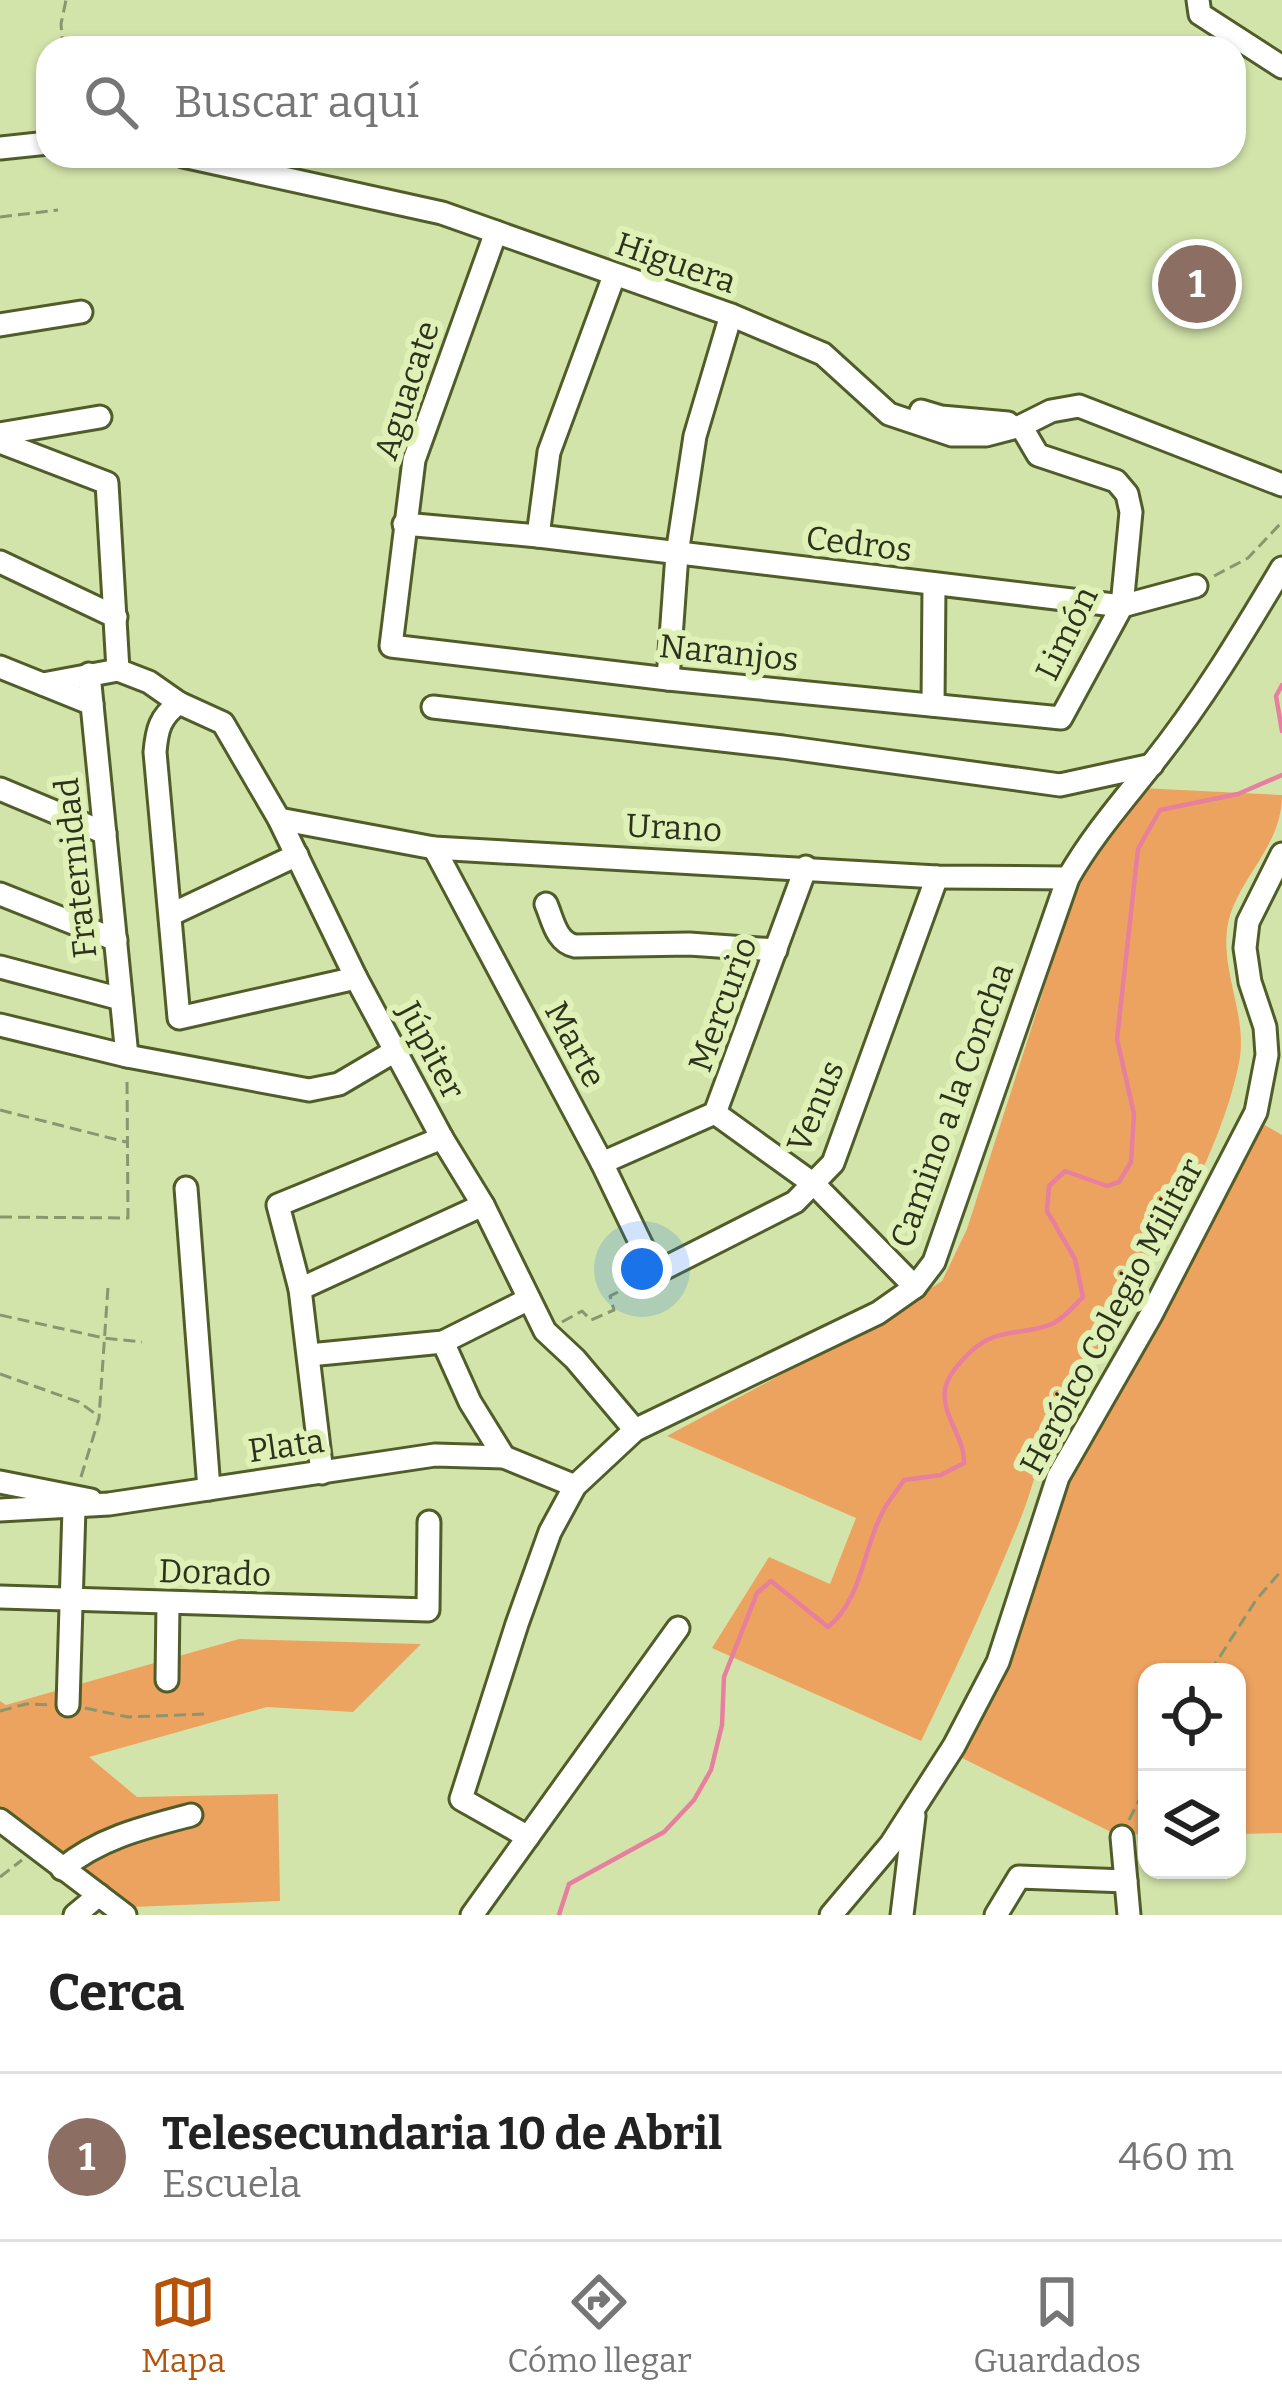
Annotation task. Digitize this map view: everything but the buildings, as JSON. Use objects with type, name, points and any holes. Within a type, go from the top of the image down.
[{"type":"street","points":[[1198,0],[1200,14],[1234,36]]},
{"type":"street","points":[[1246,44],[1282,67]]},
{"type":"street","points":[[0,148],[36,144]]},
{"type":"street","name":"Higuera","points":[[238,168],[442,213],[731,315],[824,354],[889,414],[952,435],[986,434],[1021,426],[1051,410],[1079,406],[1282,485]]},
{"type":"street","name":"Aguacate","points":[[391,646],[414,460],[496,232]]},
{"type":"street","points":[[538,536],[548,452],[614,276]]},
{"type":"street","points":[[0,326],[81,312]]},
{"type":"street","points":[[668,679],[677,554],[695,436],[731,315]]},
{"type":"street","points":[[0,438],[100,417]]},
{"type":"street","name":"Limón","points":[[1021,426],[1038,455],[1116,481],[1127,494],[1131,512],[1122,606],[1061,718]]},
{"type":"street","points":[[0,438],[106,482],[118,670],[43,684]]},
{"type":"street","name":"Cedros","points":[[404,524],[1122,606],[1196,586]]},
{"type":"street","points":[[0,562],[116,617]]},
{"type":"street","name":"Camino a la Concha","points":[[528,1837],[461,1799],[550,1532],[575,1486],[635,1430],[878,1313],[915,1287],[934,1262],[1068,878],[1103,821],[1152,765],[1213,679],[1282,568]]},
{"type":"street","points":[[933,705],[934,585]]},
{"type":"street","name":"Naranjos","points":[[391,646],[1061,718]]},
{"type":"street","points":[[0,667],[92,704]]},
{"type":"street","name":"Júpiter","points":[[118,670],[224,723],[279,819],[395,1051],[483,1205],[544,1331],[575,1359],[635,1430]]},
{"type":"street","name":"Fraternidad","points":[[89,674],[127,1056]]},
{"type":"street","points":[[178,703],[164,714],[155,752],[179,1018],[356,978]]},
{"type":"street","points":[[434,707],[1060,784],[1152,765]]},
{"type":"street","points":[[0,788],[105,833]]},
{"type":"street","name":"Urano","points":[[279,819],[434,848],[937,877],[1068,878]]},
{"type":"street","name":"Marte","points":[[434,848],[602,1163],[655,1273]]},
{"type":"street","points":[[1275,1055],[1250,982],[1244,948],[1248,922],[1282,854]]},
{"type":"street","points":[[172,914],[297,855]]},
{"type":"street","name":"Mercurio","points":[[602,1163],[716,1113],[806,867]]},
{"type":"street","name":"Venus","points":[[655,1273],[795,1202],[833,1163],[937,877]]},
{"type":"street","points":[[0,894],[116,940]]},
{"type":"street","points":[[547,904],[565,944],[776,950]]},
{"type":"street","points":[[0,967],[122,999]]},
{"type":"street","points":[[0,1025],[127,1056],[309,1090],[339,1084],[395,1051]]},
{"type":"street","name":"Heróico Colegio Militar","points":[[831,1915],[915,1810],[998,1662],[1058,1477],[1151,1315],[1256,1112],[1275,1055]]},
{"type":"street","points":[[716,1113],[815,1185],[915,1287]]},
{"type":"street","points":[[322,1474],[300,1289],[278,1205],[442,1138]]},
{"type":"street","points":[[186,1188],[209,1489]]},
{"type":"street","points":[[300,1289],[483,1205]]},
{"type":"street","points":[[309,1355],[443,1342],[529,1299]]},
{"type":"street","points":[[443,1342],[470,1402],[504,1457]]},
{"type":"street","name":"Plata","points":[[0,1510],[75,1502],[109,1504],[436,1455],[504,1457],[575,1486]]},
{"type":"street","points":[[0,1482],[75,1502],[68,1705]]},
{"type":"street","name":"Dorado","points":[[0,1597],[428,1610],[429,1522]]},
{"type":"street","points":[[167,1680],[168,1604]]},
{"type":"street","points":[[472,1915],[678,1628]]},
{"type":"street","points":[[902,1915],[915,1810]]},
{"type":"street","points":[[62,1868],[124,1833],[190,1815]]},
{"type":"street","points":[[0,1820],[125,1915]]},
{"type":"street","points":[[1122,1837],[1129,1915]]},
{"type":"street","points":[[996,1915],[1019,1876],[1126,1881]]},
{"type":"street","points":[[75,1915],[99,1895]]},
{"type":"path","points":[[62,36],[66,0]]},
{"type":"path","points":[[0,217],[58,210]]},
{"type":"path","points":[[1196,586],[1248,558],[1282,522]]},
{"type":"path","points":[[0,1217],[128,1218],[127,1056]]},
{"type":"path","points":[[0,1110],[128,1142]]},
{"type":"path","points":[[544,1331],[582,1311],[590,1320],[614,1310],[610,1296],[655,1273]]},
{"type":"path","points":[[75,1502],[99,1418],[108,1287]]},
{"type":"path","points":[[0,1315],[142,1342]]},
{"type":"path","points":[[0,1374],[79,1402],[99,1418]]},
{"type":"path","points":[[1216,1663],[1256,1600],[1282,1570]]},
{"type":"path","points":[[0,1711],[26,1705],[68,1705],[128,1717],[207,1714]]},
{"type":"path","points":[[1122,1837],[1138,1803]]},
{"type":"path","points":[[0,1877],[35,1849]]},
{"type":"shaded area","points":[[1141,788],[1282,795],[1276,829],[1235,903],[1226,937],[1240,1027],[1239,1063],[1208,1158],[1160,1251],[1049,1440],[998,1572],[921,1741],[712,1648],[769,1557],[830,1584],[856,1518],[667,1436],[881,1321],[942,1281],[967,1229],[1073,898],[1088,863]]},
{"type":"shaded area","points":[[1251,1117],[1282,1135],[1282,1833],[1246,1834],[1246,1663],[1138,1663],[1138,1834],[1113,1833],[944,1749],[985,1667],[1064,1476]]},
{"type":"shaded area","points":[[239,1639],[421,1644],[353,1712],[267,1707],[89,1757],[137,1797],[278,1794],[280,1901],[132,1907],[0,1808],[0,1701],[6,1705]]},
{"type":"waterway","points":[[1282,685],[1276,696],[1282,731]]},
{"type":"waterway","points":[[559,1915],[569,1884],[664,1832],[694,1800],[711,1770],[722,1725],[724,1677],[757,1593],[771,1581],[828,1627],[848,1603],[882,1513],[904,1480],[941,1475],[964,1463],[945,1399],[947,1382],[956,1368],[983,1342],[1054,1323],[1083,1297],[1075,1259],[1047,1211],[1049,1186],[1065,1171],[1107,1186],[1119,1182],[1131,1162],[1134,1114],[1117,1039],[1138,849],[1160,810],[1238,794],[1282,775]]},
{"type":"place","name":"Telesecundaria 10 de Abril","points":[[1197,284]]}]
